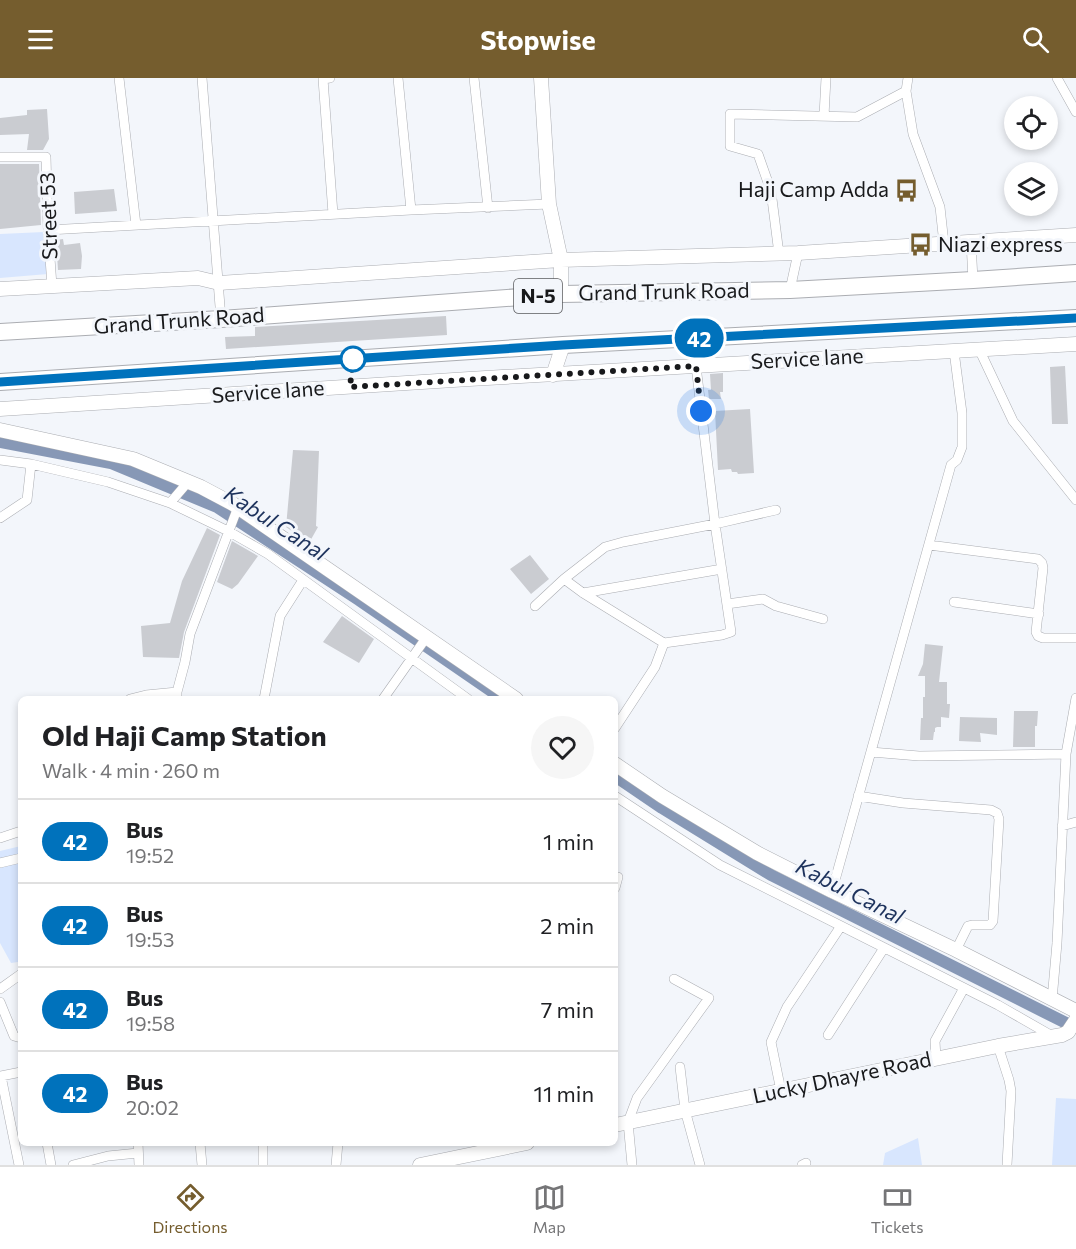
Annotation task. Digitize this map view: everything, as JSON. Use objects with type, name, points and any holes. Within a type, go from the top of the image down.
[{"type":"highway","name":"Grand Trunk Road","points":[[0,332],[221,319],[561,294],[790,290],[1076,273]]},
{"type":"highway","points":[[0,382],[563,345],[1076,318]]},
{"type":"street","points":[[119,78],[136,225]]},
{"type":"street","points":[[202,78],[221,319]]},
{"type":"street","points":[[330,78],[323,79],[333,214]]},
{"type":"street","points":[[398,78],[411,210]]},
{"type":"street","points":[[474,78],[488,208]]},
{"type":"street","points":[[541,78],[549,204],[561,260],[561,294]]},
{"type":"street","points":[[824,116],[826,78]]},
{"type":"street","points":[[908,78],[906,91],[913,134],[940,207],[944,244]]},
{"type":"street","points":[[1057,78],[1076,111]]},
{"type":"street","points":[[779,254],[771,191],[762,163],[758,154],[730,146],[730,114],[857,117],[906,91]]},
{"type":"street","name":"Street 53","points":[[0,157],[46,157],[52,286]]},
{"type":"street","points":[[48,230],[549,204]]},
{"type":"street","points":[[0,289],[198,278],[219,283],[561,260],[779,254],[1076,235]]},
{"type":"street","points":[[971,242],[974,280]]},
{"type":"street","points":[[790,290],[798,253]]},
{"type":"street","name":"Service lane","points":[[0,409],[1076,344]]},
{"type":"street","points":[[553,375],[563,345]]},
{"type":"street","points":[[979,349],[1013,421],[1076,500]]},
{"type":"street","points":[[832,891],[951,465],[957,460],[962,447],[962,413],[954,351]]},
{"type":"street","points":[[564,579],[664,643],[731,632],[696,366]]},
{"type":"street","points":[[0,430],[133,459],[186,484],[201,487],[237,509],[512,696]]},
{"type":"street","points":[[0,459],[108,482],[171,502],[229,530],[268,554],[464,696]]},
{"type":"street","points":[[0,518],[27,500],[31,465]]},
{"type":"street","points":[[171,502],[186,484]]},
{"type":"street","points":[[140,696],[146,694],[177,696],[190,634],[237,509]]},
{"type":"street","points":[[535,606],[564,579],[605,548],[623,542],[776,510]]},
{"type":"street","points":[[929,545],[1038,559],[1043,568],[1036,632],[1043,638],[1076,638]]},
{"type":"street","points":[[584,593],[722,569]]},
{"type":"street","points":[[265,696],[280,616],[303,580]]},
{"type":"street","points":[[727,604],[763,599],[776,606],[823,619]]},
{"type":"street","points":[[954,602],[1039,614]]},
{"type":"street","points":[[385,696],[426,638]]},
{"type":"street","points":[[618,723],[655,666],[664,643]]},
{"type":"street","points":[[1052,1000],[1066,754],[1073,736],[1076,698]]},
{"type":"street","points":[[871,752],[920,756],[1066,754]]},
{"type":"street","points":[[618,766],[662,796],[757,853],[1076,1011]]},
{"type":"street","points":[[858,796],[903,803],[991,810],[997,813],[999,819],[993,921],[990,925],[968,926],[956,950]]},
{"type":"street","points":[[618,798],[720,866],[998,1005],[1054,1036]]},
{"type":"street","points":[[1062,826],[1076,822]]},
{"type":"street","points":[[0,838],[18,832]]},
{"type":"street","points":[[0,864],[18,859]]},
{"type":"street","points":[[781,1091],[771,1042],[787,1007],[841,926]]},
{"type":"street","points":[[828,1035],[884,948]]},
{"type":"street","points":[[0,989],[18,976]]},
{"type":"street","points":[[632,1165],[621,1124],[709,998],[674,979]]},
{"type":"street","points":[[936,1059],[935,1041],[964,988]]},
{"type":"street","points":[[0,1002],[14,1036],[18,1037]]},
{"type":"street","name":"Lucky Dhayre Road","points":[[621,1124],[1054,1036],[1072,1026]]},
{"type":"street","points":[[998,1046],[1011,1091],[1007,1165]]},
{"type":"street","points":[[680,1067],[685,1110],[700,1165]]},
{"type":"street","points":[[18,1073],[2,1076],[19,1165]]},
{"type":"street","points":[[48,1146],[51,1165]]},
{"type":"street","points":[[200,1146],[202,1165]]},
{"type":"street","points":[[263,1146],[264,1165]]},
{"type":"street","points":[[336,1165],[338,1146]]},
{"type":"street","points":[[420,1165],[489,1147]]},
{"type":"street","points":[[74,1165],[138,1148],[139,1165]]},
{"type":"shaded area","points":[[44,232],[48,274],[0,278],[0,234]]},
{"type":"shaded area","points":[[18,847],[18,962],[11,963],[0,943],[0,851]]},
{"type":"shaded area","points":[[1056,1098],[1076,1099],[1076,1165],[1052,1165]]},
{"type":"shaded area","points":[[918,1138],[922,1165],[883,1165],[885,1153]]},
{"type":"building","points":[[47,109],[49,139],[43,150],[27,150],[29,134],[0,135],[0,118],[27,115],[27,110]]},
{"type":"building","points":[[0,164],[39,164],[41,225],[0,229]]},
{"type":"building","points":[[114,189],[117,211],[75,214],[74,192]]},
{"type":"building","points":[[63,239],[64,245],[80,243],[81,269],[58,270],[56,240]]},
{"type":"building","points":[[446,316],[447,335],[226,349],[225,337],[255,336],[255,327]]},
{"type":"building","points":[[1065,366],[1068,424],[1052,424],[1050,367]]},
{"type":"building","points":[[723,373],[721,399],[709,399],[710,374]]},
{"type":"building","points":[[750,409],[754,473],[738,474],[732,472],[731,469],[718,470],[715,411]]},
{"type":"building","points":[[293,450],[319,451],[316,526],[318,527],[309,543],[286,527]]},
{"type":"building","points":[[207,528],[220,535],[184,632],[179,658],[143,657],[141,626],[170,623],[182,581]]},
{"type":"building","points":[[232,541],[258,556],[232,589],[217,582]]},
{"type":"building","points":[[530,555],[549,579],[531,594],[510,569]]},
{"type":"building","points":[[342,616],[374,639],[359,663],[323,642]]},
{"type":"building","points":[[925,644],[943,646],[939,682],[947,682],[947,704],[950,704],[949,718],[941,717],[941,727],[935,728],[933,740],[920,740],[925,676],[918,676],[923,664]]},
{"type":"building","points":[[1014,711],[1038,711],[1035,747],[1013,747]]},
{"type":"building","points":[[960,717],[997,718],[997,735],[980,733],[981,742],[959,741]]},
{"type":"waterway","name":"Kabul Canal","points":[[0,442],[111,463],[217,507],[359,600],[499,696]]},
{"type":"waterway","name":"Kabul Canal","points":[[618,778],[771,875],[1076,1028]]},
{"type":"bus line","name":"42","points":[[0,382],[563,345],[1076,318]]},
{"type":"place","name":"Haji Camp Adda","points":[[907,190]]},
{"type":"place","name":"Niazi express","points":[[920,245]]},
{"type":"route","points":[[353,359],[350,387],[696,366],[701,411]]}]
